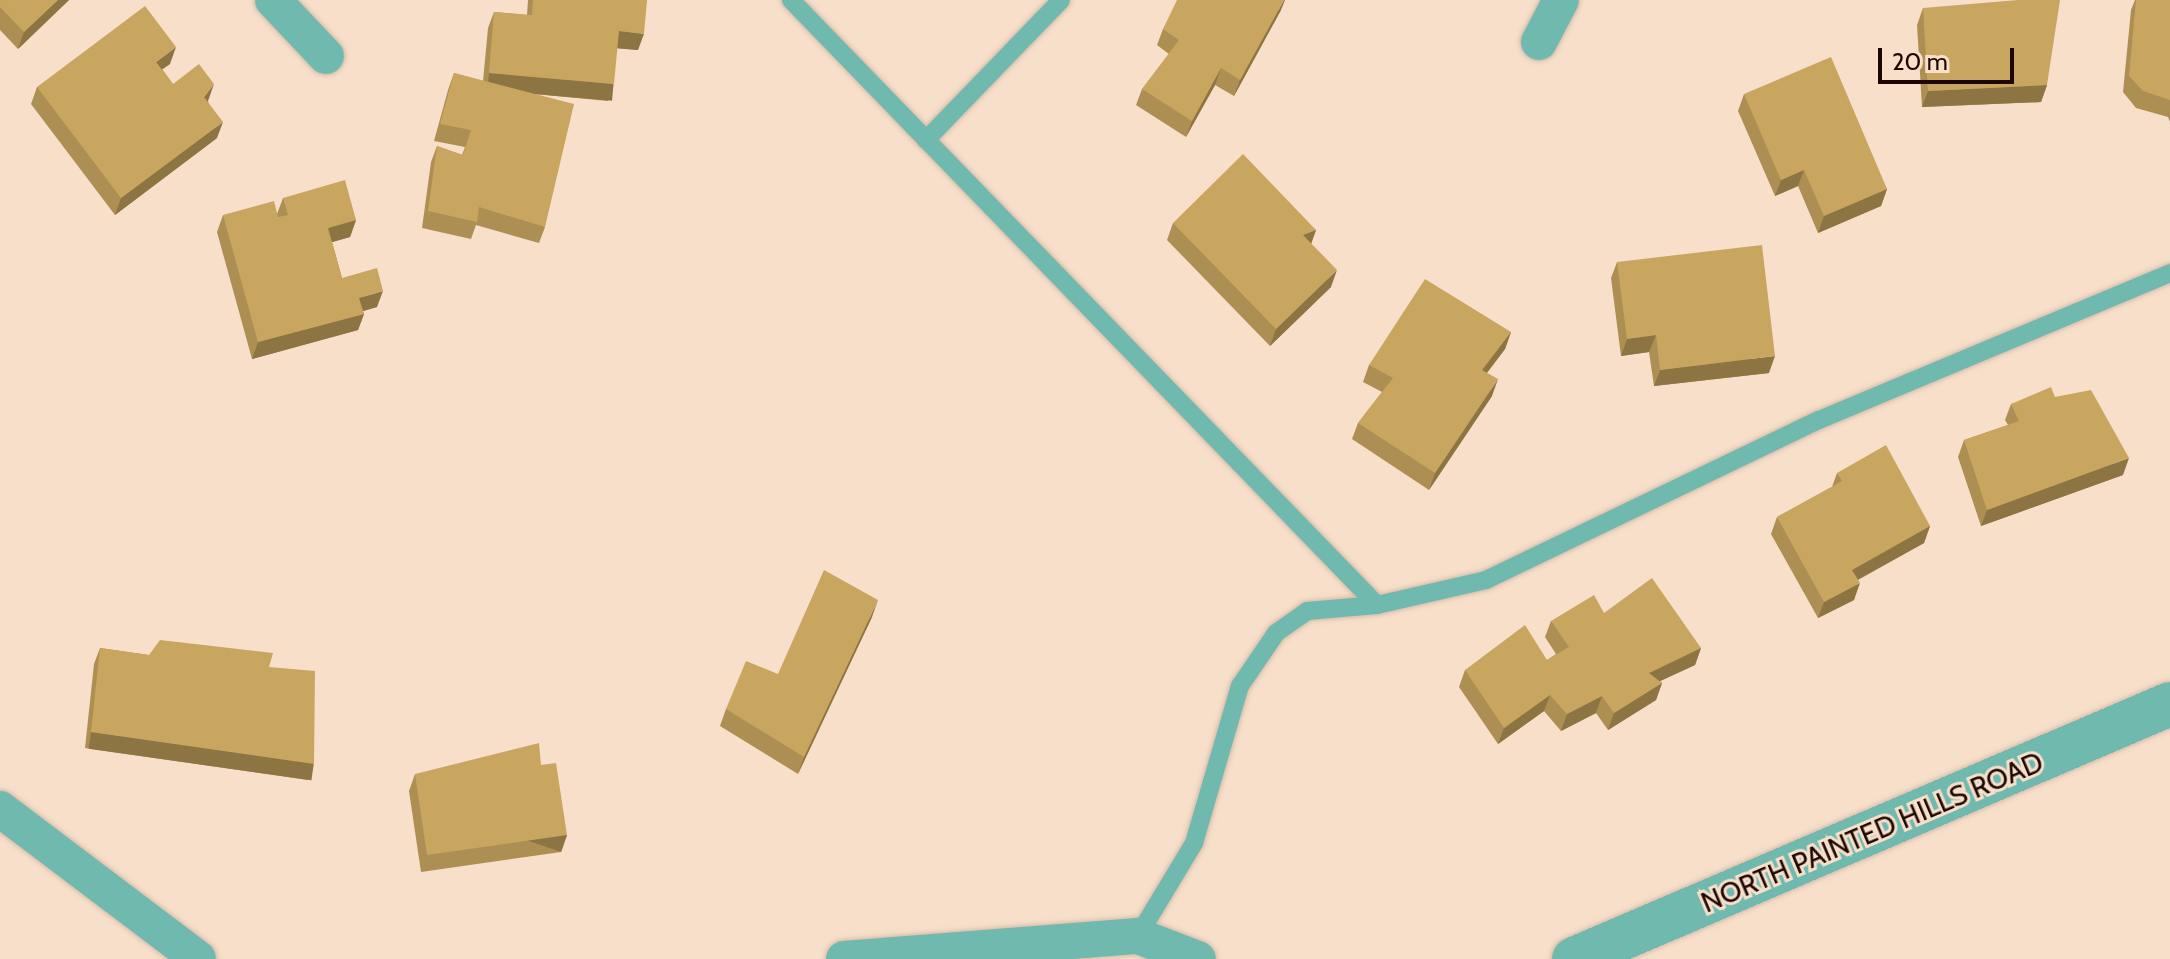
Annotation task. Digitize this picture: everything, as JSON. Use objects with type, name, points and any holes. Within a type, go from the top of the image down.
[{"type":"street","points":[[273,0],[326,56]]},
{"type":"street","points":[[1539,42],[1561,0]]},
{"type":"street","name":"NORTH PAINTED HILLS ROAD","points":[[1574,959],[2170,704]]},
{"type":"street","points":[[0,809],[198,959]]},
{"type":"street","points":[[844,959],[1138,936],[1198,959]]},
{"type":"lane","points":[[791,0],[1377,605]]},
{"type":"lane","points":[[926,140],[1061,0]]},
{"type":"lane","points":[[1138,936],[1194,843],[1240,686],[1276,633],[1307,611],[1377,605],[1486,580],[1819,420],[2170,273]]},
{"type":"building","points":[[0,0],[58,0],[24,32],[0,7]]},
{"type":"building","points":[[533,0],[647,0],[644,34],[619,31],[614,84],[489,73],[494,12],[532,15]]},
{"type":"building","points":[[1177,0],[1284,0],[1240,80],[1221,68],[1192,121],[1142,89],[1179,40],[1163,29]]},
{"type":"building","points":[[2018,0],[2060,0],[2047,85],[1928,91],[1923,8]]},
{"type":"building","points":[[2136,0],[2170,0],[2170,100],[2143,91],[2129,76]]},
{"type":"building","points":[[145,6],[176,47],[156,62],[173,84],[199,64],[214,84],[204,97],[223,122],[121,198],[37,87]]},
{"type":"building","points":[[1831,57],[1887,189],[1824,216],[1804,170],[1781,180],[1744,94]]},
{"type":"building","points":[[454,73],[574,104],[545,227],[479,207],[477,222],[428,211],[437,146],[463,155],[471,130],[440,124]]},
{"type":"building","points":[[1243,154],[1316,230],[1303,235],[1337,270],[1276,329],[1173,223]]},
{"type":"building","points":[[345,180],[356,220],[328,228],[342,278],[377,268],[383,291],[359,298],[364,314],[258,342],[223,215],[274,201],[278,217],[288,215],[283,198]]},
{"type":"building","points":[[1762,245],[1775,356],[1660,370],[1656,335],[1627,339],[1617,262]]},
{"type":"building","points":[[1425,279],[1511,332],[1482,370],[1498,379],[1435,473],[1358,423],[1393,378],[1369,365]]},
{"type":"building","points":[[2051,387],[2055,397],[2091,390],[2129,458],[1987,510],[1964,440],[2019,421],[2011,404]]},
{"type":"building","points":[[1886,445],[1930,526],[1852,570],[1860,583],[1824,602],[1777,517],[1842,481],[1837,473]]},
{"type":"building","points":[[824,570],[878,600],[804,757],[726,709],[746,661],[778,674]]},
{"type":"building","points":[[1652,578],[1701,648],[1649,673],[1662,683],[1614,713],[1602,696],[1567,714],[1550,695],[1504,728],[1465,670],[1525,625],[1547,660],[1569,647],[1551,621],[1594,595],[1604,613]]},
{"type":"building","points":[[160,640],[273,653],[269,667],[315,671],[314,764],[91,732],[100,648],[149,655]]},
{"type":"building","points":[[539,743],[541,765],[556,763],[567,835],[427,855],[415,774]]}]
